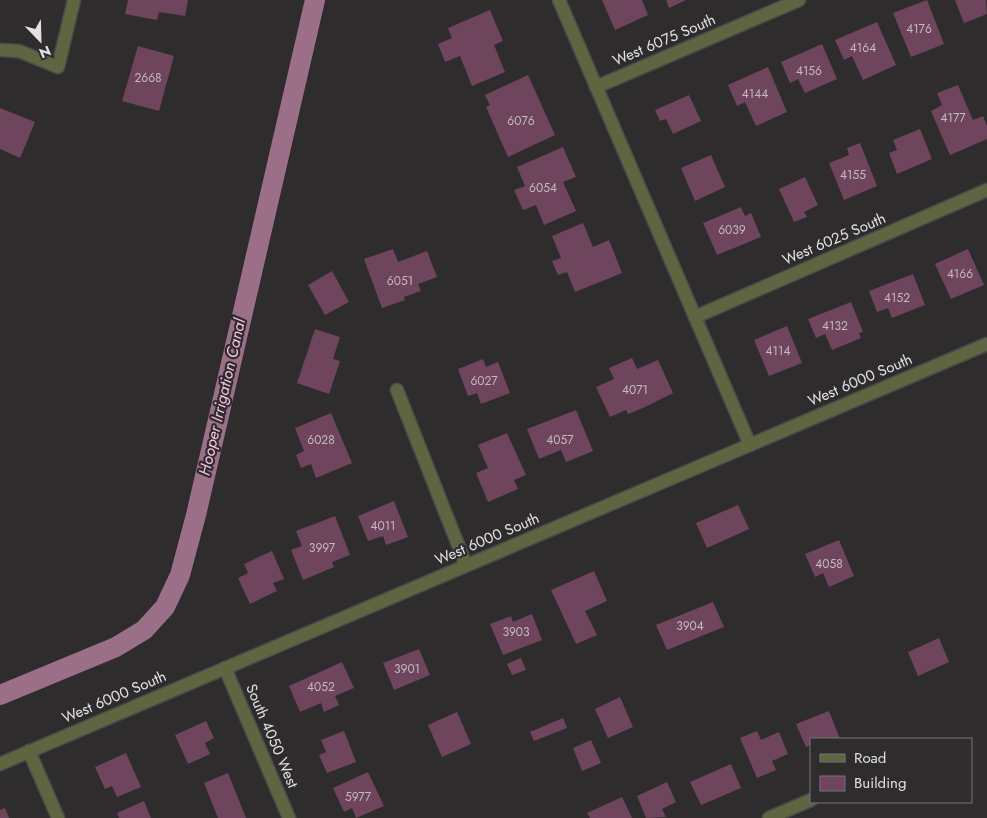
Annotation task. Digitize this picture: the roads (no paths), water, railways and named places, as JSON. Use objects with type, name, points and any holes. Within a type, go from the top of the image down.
[{"type":"street","points":[[0,50],[19,51],[58,67],[74,0]]},
{"type":"street","points":[[559,0],[750,445]]},
{"type":"street","name":"West 6075 South","points":[[596,87],[799,0]]},
{"type":"street","name":"West 6025 South","points":[[695,317],[987,190]]},
{"type":"street","name":"West 6000 South","points":[[0,764],[987,344]]},
{"type":"street","points":[[397,390],[466,566]]},
{"type":"street","name":"South 4050 West","points":[[225,668],[289,818]]},
{"type":"street","points":[[29,751],[58,818]]},
{"type":"street","points":[[769,818],[810,800]]},
{"type":"waterway","name":"Hooper Irrigation Canal","points":[[0,695],[116,647],[144,630],[165,607],[180,575],[196,515],[315,0]]}]
